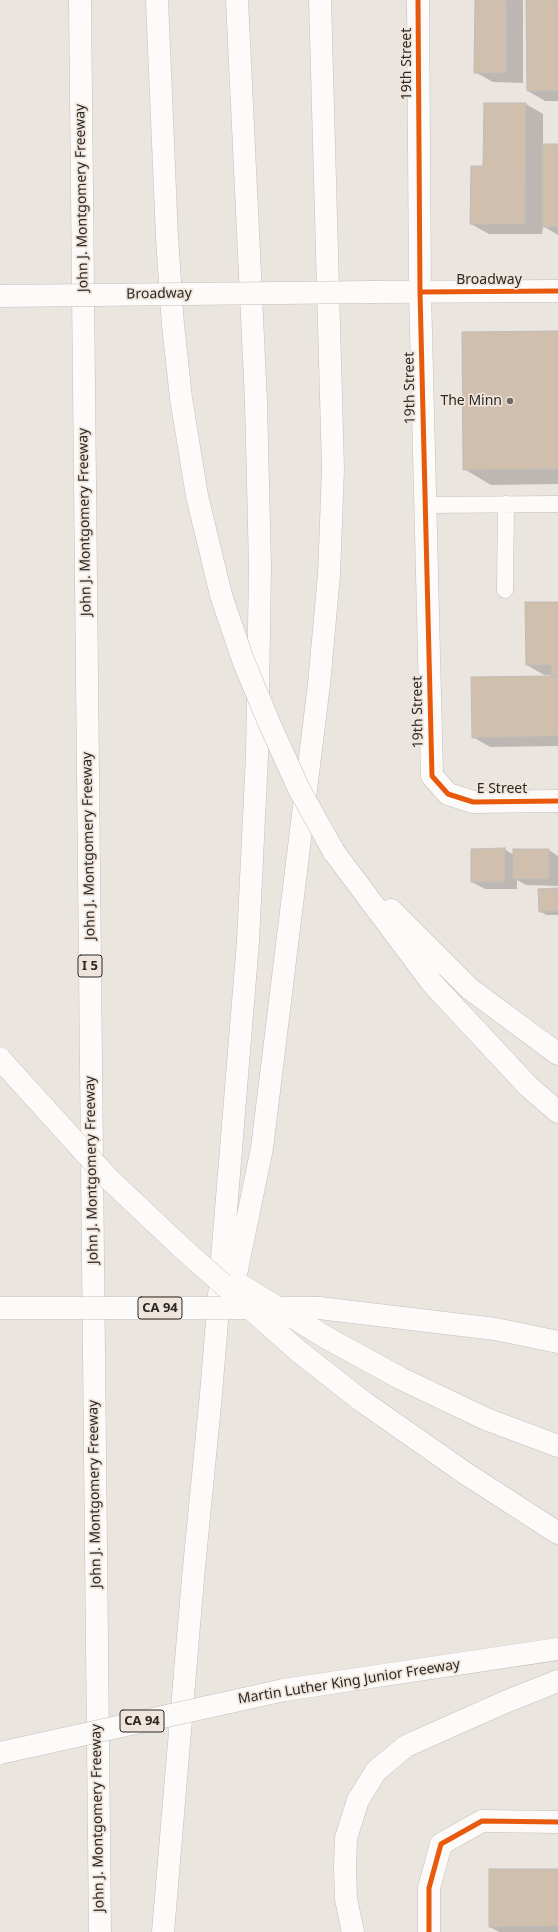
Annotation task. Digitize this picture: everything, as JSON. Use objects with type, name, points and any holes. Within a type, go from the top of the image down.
[{"type":"main road","name":"John J. Montgomery Freeway","points":[[80,0],[100,1932]]},
{"type":"main road","points":[[157,0],[167,238],[178,376],[197,496],[221,595],[243,660],[299,789],[334,852],[432,984],[528,1086],[558,1112]]},
{"type":"main road","points":[[163,1932],[193,1578],[211,1394],[248,941],[257,756],[260,568],[256,401],[237,0]]},
{"type":"main road","points":[[211,1394],[262,1148],[318,692],[329,575],[333,469],[320,0]]},
{"type":"main road","name":"19th Street","points":[[418,0],[420,292],[432,776]]},
{"type":"main road","name":"Broadway","points":[[0,296],[558,291]]},
{"type":"main road","name":"E Street","points":[[432,776],[448,794],[473,802],[558,801]]},
{"type":"main road","points":[[334,852],[470,989],[558,1054]]},
{"type":"main road","points":[[0,1059],[108,1178],[181,1247],[297,1350],[362,1401],[434,1452],[558,1534]]},
{"type":"main road","points":[[181,1247],[327,1338],[402,1379],[486,1419],[558,1446]]},
{"type":"main road","name":"CA 94","points":[[0,1308],[319,1308],[495,1328],[558,1342]]},
{"type":"main road","name":"Martin Luther King Junior Freeway","points":[[0,1753],[284,1690],[558,1649]]},
{"type":"main road","points":[[353,1932],[346,1899],[344,1867],[346,1838],[358,1800],[376,1771],[406,1746],[505,1702],[558,1681]]},
{"type":"main road","points":[[429,1932],[429,1888],[442,1844],[482,1821],[558,1822]]},
{"type":"lane","points":[[505,590],[506,504]]},
{"type":"lane","points":[[425,505],[558,504]]},
{"type":"building","points":[[475,0],[506,0],[506,73],[474,73]]},
{"type":"building","points":[[526,0],[558,0],[558,91],[527,91]]},
{"type":"building","points":[[484,103],[526,103],[525,224],[470,224],[471,166],[483,166]]},
{"type":"building","points":[[542,144],[558,144],[558,227],[542,227]]},
{"type":"building","name":"The Minn","points":[[558,331],[558,469],[463,470],[462,332]]},
{"type":"building","points":[[525,602],[558,602],[558,676],[551,676],[551,665],[526,665]]},
{"type":"building","points":[[558,676],[558,736],[472,738],[471,677]]},
{"type":"building","points":[[505,848],[505,882],[471,882],[471,849]]},
{"type":"building","points":[[513,849],[549,849],[549,879],[513,879]]},
{"type":"building","points":[[558,888],[558,911],[539,912],[538,889]]},
{"type":"building","points":[[489,1869],[558,1869],[558,1926],[489,1927]]},
{"type":"cycle path","points":[[418,0],[420,292],[432,776],[448,794],[473,802],[558,801]]},
{"type":"cycle path","points":[[420,292],[558,291]]},
{"type":"cycle path","points":[[429,1932],[429,1888],[441,1844],[482,1821],[558,1822]]},
{"type":"place","name":"The Minn","points":[[510,401]]}]
